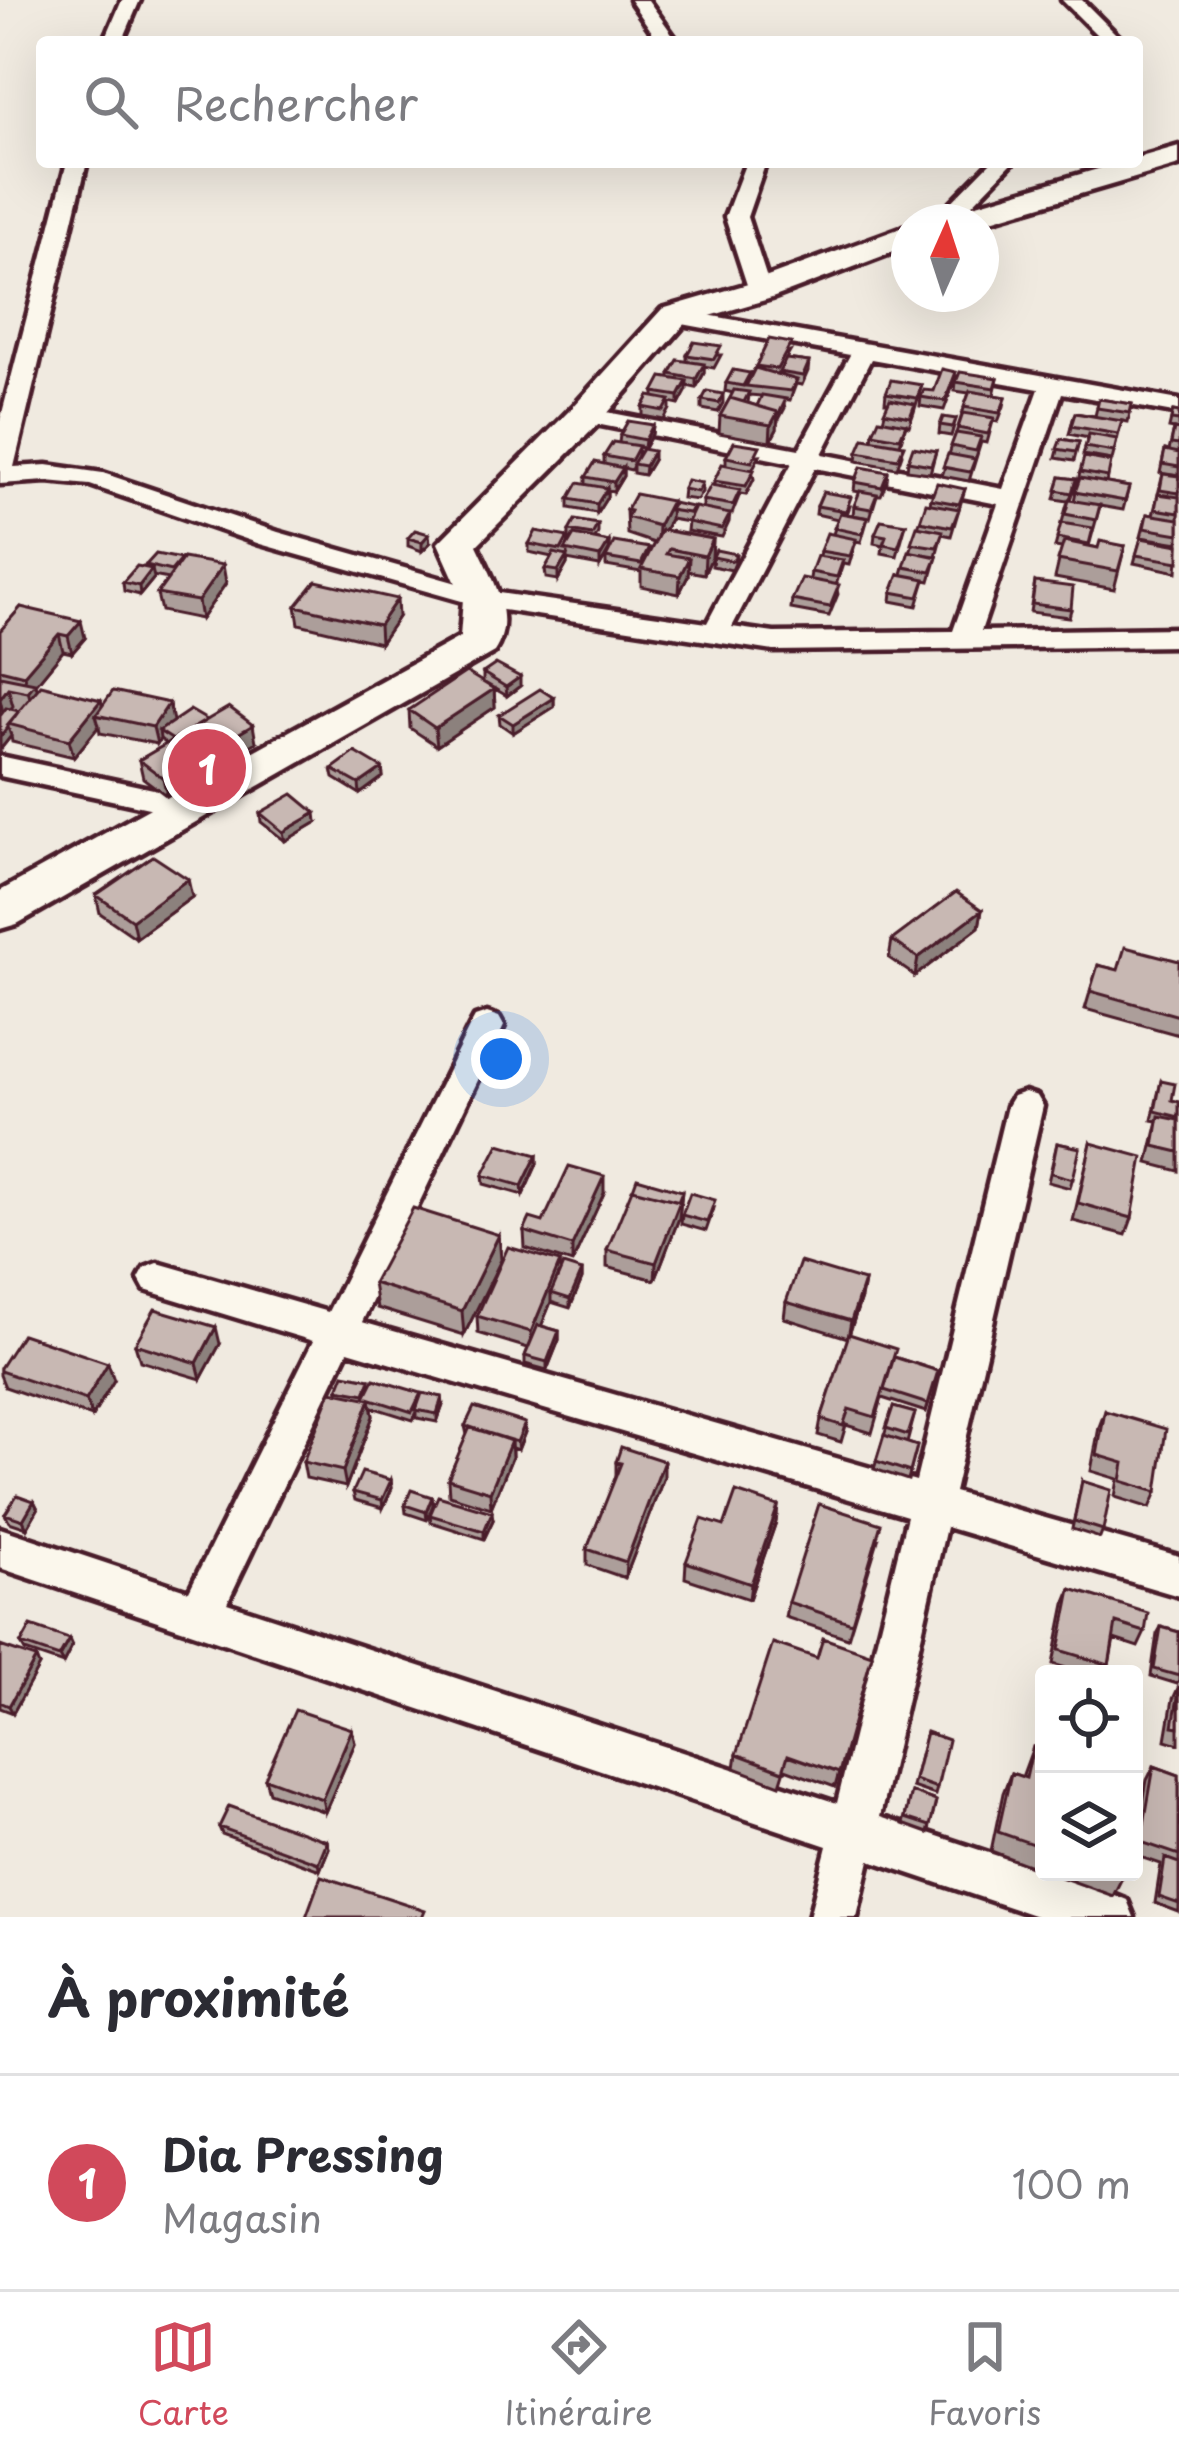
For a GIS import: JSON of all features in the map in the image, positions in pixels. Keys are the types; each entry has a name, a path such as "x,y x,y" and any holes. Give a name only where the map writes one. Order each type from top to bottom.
{"street":[{"path":"116,36 131,0"},
{"path":"639,0 665,36"},
{"path":"1071,0 1109,36"},
{"path":"1143,165 1179,154"},
{"path":"76,168 0,473 94,478 269,538 484,598 774,642 1179,637"},
{"path":"754,168 736,217 760,292"},
{"path":"963,204 998,168"},
{"path":"999,207 1131,168"},
{"path":"0,912 480,643 484,598 457,542 586,415 674,316 760,292 891,243"},
{"path":"674,316 1179,406"},
{"path":"716,631 864,350"},
{"path":"964,639 1053,384"},
{"path":"586,415 1013,500"},
{"path":"0,766 186,806"},
{"path":"199,1616 487,1026"},
{"path":"833,1917 1025,1106"},
{"path":"158,1279 1179,1576"},
{"path":"0,1548 1110,1917"}],"building":[{"path":"769,339 791,343 777,369 756,366"},
{"path":"694,342 721,346 714,359 687,355"},
{"path":"786,359 809,362 803,376 779,372"},
{"path":"678,360 704,364 696,379 670,374"},
{"path":"755,368 797,380 791,391 746,386"},
{"path":"942,369 956,372 945,401 921,397 924,390 934,391"},
{"path":"733,370 750,373 743,386 726,383"},
{"path":"960,372 998,378 995,388 956,382"},
{"path":"662,377 687,381 679,396 654,392"},
{"path":"891,380 922,385 917,398 886,393"},
{"path":"734,390 749,392 744,402 730,398"},
{"path":"707,391 723,394 719,403 702,400"},
{"path":"970,391 1006,397 1000,413 964,407"},
{"path":"762,395 786,399 779,414 757,406"},
{"path":"649,396 670,400 664,411 643,407"},
{"path":"730,398 778,412 771,425 720,416"},
{"path":"890,399 915,404 910,417 884,412"},
{"path":"1099,399 1132,404 1130,413 1097,408"},
{"path":"963,413 994,418 988,434 958,428"},
{"path":"1075,413 1122,421 1118,434 1071,426"},
{"path":"943,417 956,419 953,427 940,425"},
{"path":"879,419 906,424 900,438 873,433"},
{"path":"628,421 653,425 645,440 620,435"},
{"path":"1174,429 1179,430 1179,445 1171,444"},
{"path":"956,433 981,437 976,451 951,446"},
{"path":"1089,434 1117,439 1114,452 1085,447"},
{"path":"864,438 904,445 898,459 858,452"},
{"path":"1061,439 1079,442 1076,452 1057,449"},
{"path":"613,442 639,446 631,461 604,456"},
{"path":"734,442 760,446 752,462 726,457"},
{"path":"913,447 936,451 931,465 908,461"},
{"path":"642,449 653,451 645,466 633,464"},
{"path":"1165,450 1179,453 1179,467 1162,464"},
{"path":"948,454 975,459 970,472 943,467"},
{"path":"1084,457 1111,462 1108,477 1080,472"},
{"path":"595,462 623,468 614,482 586,477"},
{"path":"722,464 754,470 746,486 714,481"},
{"path":"861,467 888,472 882,487 855,482"},
{"path":"1163,474 1179,476 1179,493 1160,490"},
{"path":"1060,477 1076,479 1072,493 1056,490"},
{"path":"1080,478 1129,487 1125,501 1075,492"},
{"path":"687,480 702,483 698,492 683,489"},
{"path":"578,483 607,488 597,504 569,499"},
{"path":"937,483 965,489 959,504 931,499"},
{"path":"711,485 740,490 733,505 703,500"},
{"path":"860,491 877,494 871,509 854,506"},
{"path":"823,492 851,497 846,511 817,506"},
{"path":"635,494 671,501 658,526 627,517"},
{"path":"1158,494 1179,497 1179,513 1155,509"},
{"path":"1069,500 1100,505 1096,520 1065,514"},
{"path":"673,503 692,507 689,513 669,510"},
{"path":"926,503 959,509 952,527 920,521"},
{"path":"695,507 730,514 722,529 688,522"},
{"path":"840,513 868,518 862,534 834,528"},
{"path":"1147,514 1179,519 1179,534 1144,528"},
{"path":"575,520 598,524 592,535 569,531"},
{"path":"881,520 906,524 898,547 883,544 886,536 875,534"},
{"path":"1061,523 1093,528 1089,544 1057,538"},
{"path":"917,526 943,531 937,547 911,543"},
{"path":"415,530 429,534 422,542 408,538"},
{"path":"661,530 713,539 705,556 669,549 666,554 689,558 680,576 641,569"},
{"path":"536,531 568,537 561,550 529,544"},
{"path":"827,533 856,539 850,556 820,551"},
{"path":"574,535 609,542 600,557 565,550"},
{"path":"1141,538 1179,545 1179,562 1136,555"},
{"path":"1064,541 1098,548 1100,541 1125,546 1118,571 1058,560"},
{"path":"614,542 649,548 641,564 606,558"},
{"path":"716,550 736,554 733,561 713,557"},
{"path":"909,551 937,557 931,572 904,567"},
{"path":"554,553 567,556 558,571 545,569"},
{"path":"156,554 181,559 171,571 146,565"},
{"path":"817,556 843,560 837,577 811,572"},
{"path":"183,558 223,565 198,601 157,594"},
{"path":"137,566 152,569 139,586 123,582"},
{"path":"899,574 925,579 919,597 892,592"},
{"path":"802,578 839,585 830,607 792,600"},
{"path":"316,581 397,599 379,625 296,606"},
{"path":"1035,582 1073,587 1071,609 1032,604"},
{"path":"21,607 81,621 68,636 59,634 24,675 0,669 0,631"},
{"path":"496,664 520,677 506,687 483,673"},
{"path":"466,672 494,689 435,728 409,710"},
{"path":"0,676 35,683 28,692 8,688 0,699"},
{"path":"41,685 101,700 69,740 8,724"},
{"path":"540,689 554,698 513,724 499,715"},
{"path":"113,691 169,703 153,727 96,715"},
{"path":"229,707 253,725 163,778 139,760"},
{"path":"6,708 19,711 0,737 0,716"},
{"path":"190,710 207,720 173,740 159,731"},
{"path":"355,752 382,768 359,784 332,769"},
{"path":"293,794 316,813 283,832 260,813"},
{"path":"153,856 188,879 132,920 96,895"},
{"path":"956,892 982,910 918,958 892,940"},
{"path":"1125,947 1179,961 1179,1016 1090,991 1098,965 1118,970"},
{"path":"1161,1081 1175,1084 1172,1100 1179,1102 1179,1117 1155,1111"},
{"path":"1159,1116 1179,1120 1179,1152 1154,1146"},
{"path":"1057,1143 1080,1148 1073,1179 1051,1173"},
{"path":"1091,1143 1143,1157 1132,1218 1078,1203"},
{"path":"499,1144 537,1155 522,1186 483,1175"},
{"path":"569,1166 604,1176 572,1246 524,1231 530,1218 543,1222"},
{"path":"637,1178 682,1191 678,1201 633,1189"},
{"path":"632,1189 680,1201 656,1263 607,1250"},
{"path":"690,1193 715,1200 707,1222 682,1215"},
{"path":"413,1208 499,1235 462,1311 373,1283"},
{"path":"508,1247 560,1262 531,1332 477,1316"},
{"path":"800,1262 864,1281 851,1321 786,1302"},
{"path":"563,1265 582,1271 570,1299 551,1293"},
{"path":"155,1309 216,1327 197,1363 135,1344"},
{"path":"538,1325 559,1331 547,1362 525,1356"},
{"path":"22,1334 108,1363 86,1400 0,1371"},
{"path":"849,1334 896,1349 875,1417 849,1409 843,1426 821,1419"},
{"path":"894,1357 938,1371 928,1404 884,1390"},
{"path":"344,1374 370,1379 365,1394 338,1389"},
{"path":"374,1379 421,1393 412,1412 365,1397"},
{"path":"331,1391 370,1399 343,1471 303,1462"},
{"path":"422,1393 442,1397 437,1414 416,1410"},
{"path":"474,1407 525,1423 517,1442 465,1426"},
{"path":"893,1407 915,1413 908,1435 886,1428"},
{"path":"1105,1411 1166,1429 1157,1492 1121,1481 1124,1463 1097,1455"},
{"path":"470,1427 511,1441 490,1492 448,1479"},
{"path":"884,1435 917,1446 910,1472 876,1461"},
{"path":"621,1447 664,1461 626,1562 587,1549 621,1463 616,1462"},
{"path":"362,1472 391,1480 382,1500 353,1492"},
{"path":"1082,1481 1111,1490 1103,1530 1074,1521"},
{"path":"411,1490 432,1497 426,1512 405,1505"},
{"path":"736,1492 778,1506 751,1584 686,1562 702,1519 724,1526"},
{"path":"17,1495 34,1501 23,1520 5,1514"},
{"path":"438,1496 492,1512 484,1531 430,1515"},
{"path":"819,1504 881,1524 852,1623 788,1602"},
{"path":"1071,1589 1148,1613 1145,1632 1116,1623 1109,1665 1059,1650"},
{"path":"31,1626 69,1639 59,1657 21,1644"},
{"path":"1161,1627 1179,1632 1179,1676 1154,1669"},
{"path":"823,1638 872,1655 839,1773 788,1755 783,1771 737,1754 773,1643 817,1658"},
{"path":"0,1646 36,1658 9,1706 0,1702"},
{"path":"1179,1691 1179,1727 1173,1726"},
{"path":"295,1710 352,1729 322,1799 265,1778"},
{"path":"926,1732 948,1740 937,1788 914,1780"},
{"path":"1033,1747 1035,1845 998,1832 1011,1773 1026,1778"},
{"path":"1154,1766 1179,1775 1179,1855 1143,1843"},
{"path":"911,1792 936,1801 930,1826 905,1818"},
{"path":"229,1806 327,1841 318,1863 219,1827"},
{"path":"1165,1858 1179,1863 1179,1904 1159,1897"},
{"path":"321,1876 425,1910 422,1917 306,1917"}],"place":[{"name":"Dia Pressing","path":"207,768"}]}
